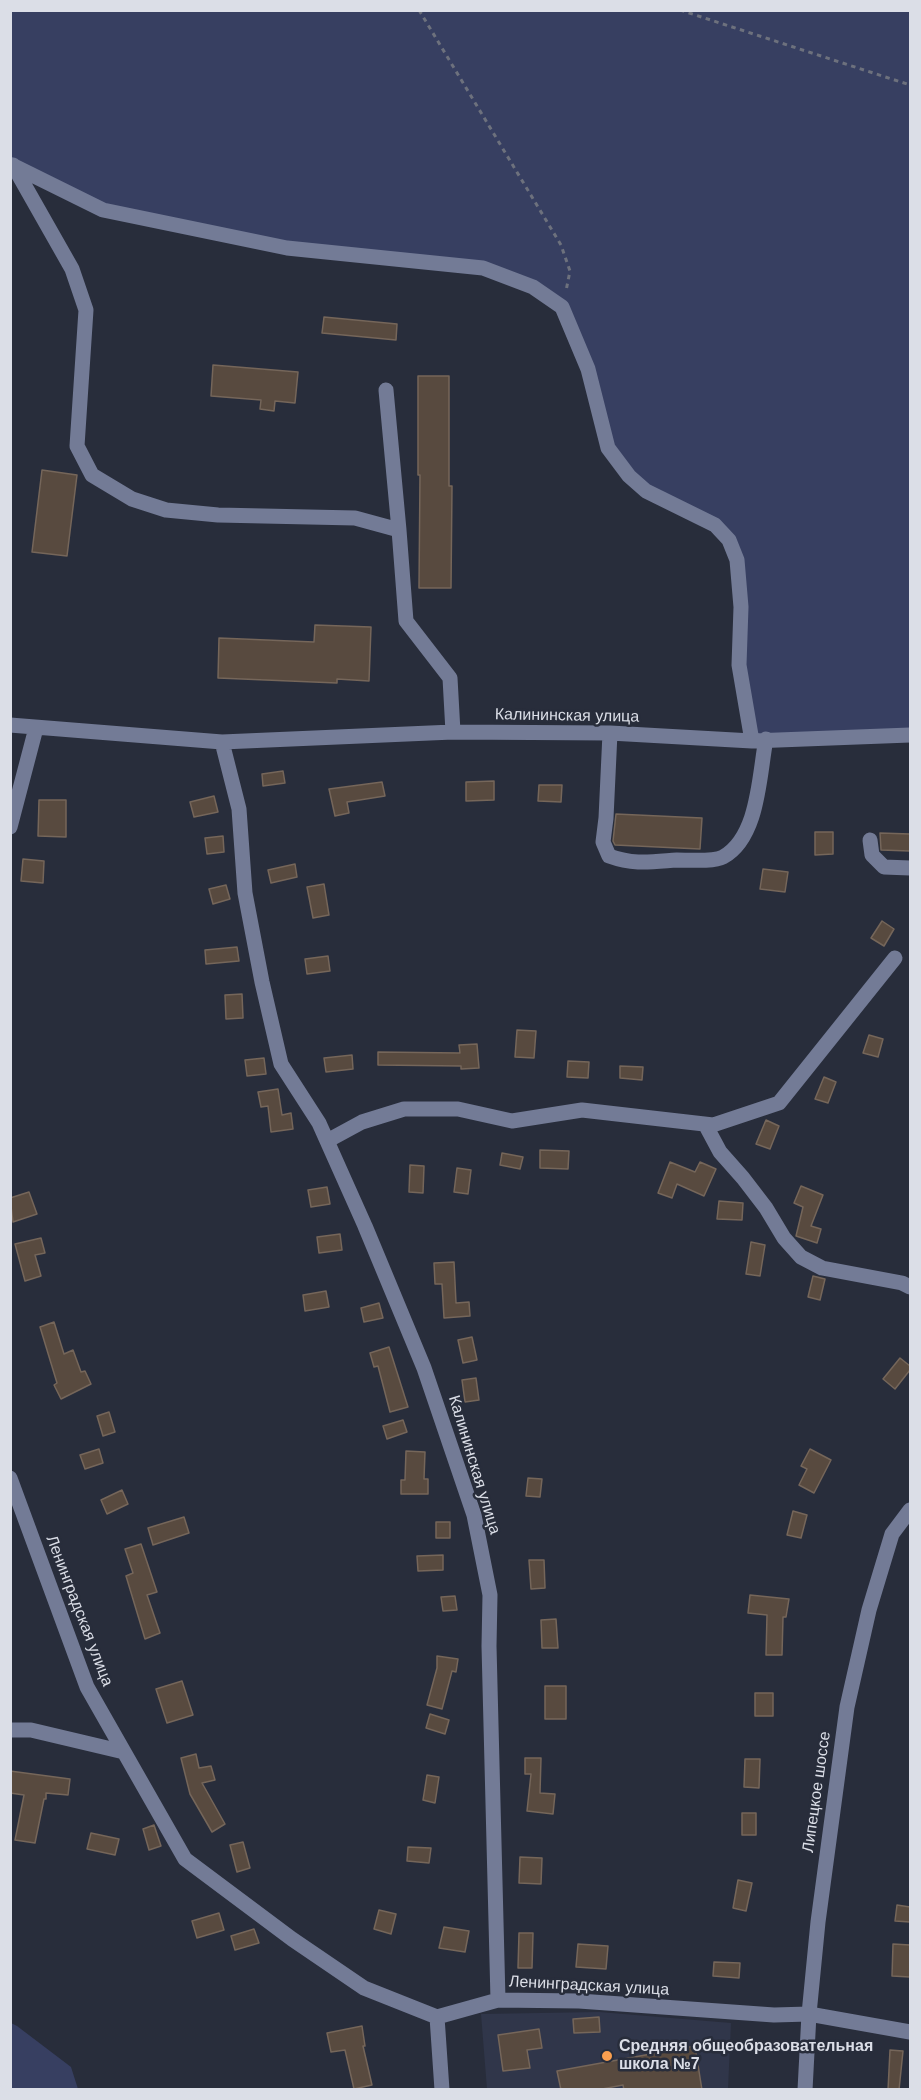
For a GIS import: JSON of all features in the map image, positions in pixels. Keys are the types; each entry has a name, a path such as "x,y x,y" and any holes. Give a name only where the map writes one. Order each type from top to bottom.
{"street":[{"path":"11,163 103,210 287,248 483,268 533,286 562,307 588,369 608,448 629,476 646,491 715,525 729,540 737,560 741,607 739,664 759,740 759,790 750,820 739,844 721,858 628,863 609,856 603,842 610,733"},
{"path":"11,163 72,269 86,310 77,446 92,475 132,499 166,510 355,518 399,530"},
{"path":"386,390 406,621 450,678 453,732"},
{"name":"Калининская улица","path":"10,726 222,742 453,732 610,733 759,740 910,735"},
{"path":"10,827 36,728"},
{"name":"Калининская улица","path":"222,742 239,808 245,893 281,1064 319,1124 424,1368 474,1515 490,1595 489,1647 498,2000"},
{"path":"870,840 872,855 884,867 910,868"},
{"path":"327,1142 362,1122 404,1109 458,1109 512,1121 582,1110 713,1125 779,1103 895,958"},
{"path":"705,1124 720,1152 766,1208 784,1238 801,1257 822,1268 902,1283 910,1287"},
{"name":"Ленинградская улица","path":"10,1479 87,1688 185,1859 292,1939 364,1988 437,2017 498,2000 579,2001 774,2015 809,2014 910,2032"},
{"name":"Липецкое шоссе","path":"805,2090 809,2014 818,1922 847,1707 869,1610 892,1534 910,1510"},
{"path":"10,1730 31,1730 124,1752"},
{"path":"437,2017 442,2090"}],"path":[{"path":"418,10 561,245 570,271 562,307"},
{"path":"680,10 910,85"}],"shaded area":[{"path":"10,11 910,11 910,735 752,741 729,540 646,491 608,448 562,307 483,268 287,248 103,210 10,161"},
{"name":"Средняя общеобразовательная школа №7","path":"599,2012 731,2023 728,2089 487,2089 481,2014"},
{"path":"11,2023 71,2067 78,2089 11,2089"}],"building":[{"path":"324,317 397,324 396,340 322,333"},
{"path":"213,365 298,372 295,403 275,401 274,411 260,409 261,400 211,396"},
{"path":"418,376 449,376 449,486 452,486 451,588 419,588"},
{"path":"42,470 77,475 67,556 32,552"},
{"path":"315,625 371,627 369,681 337,679 337,683 218,678 219,638 314,642"},
{"path":"283,771 285,783 263,786 262,774"},
{"path":"494,781 494,800 466,801 466,782"},
{"path":"382,782 385,796 347,802 349,813 335,816 329,789"},
{"path":"539,785 562,785 561,802 538,801"},
{"path":"214,796 218,812 194,817 190,802"},
{"path":"39,800 66,800 66,837 38,836"},
{"path":"616,814 702,818 700,849 615,845 613,841"},
{"path":"815,832 833,832 833,854 815,855"},
{"path":"880,833 910,834 910,851 881,850"},
{"path":"223,836 224,852 207,854 205,838"},
{"path":"23,859 44,861 43,883 21,881"},
{"path":"295,864 297,877 271,883 268,870"},
{"path":"763,869 788,872 785,892 760,889"},
{"path":"324,884 329,915 313,918 307,887"},
{"path":"226,885 230,899 213,904 209,889"},
{"path":"882,921 894,929 884,946 871,938"},
{"path":"237,947 239,961 206,964 205,950"},
{"path":"328,956 330,971 307,974 305,959"},
{"path":"242,994 243,1018 226,1019 225,995"},
{"path":"517,1030 536,1031 534,1058 515,1057"},
{"path":"869,1035 883,1039 878,1057 863,1053"},
{"path":"477,1044 479,1068 378,1065 378,1052 460,1053 459,1045"},
{"path":"352,1055 353,1069 326,1072 324,1058"},
{"path":"264,1058 266,1074 247,1076 245,1060"},
{"path":"568,1061 589,1062 588,1078 567,1077"},
{"path":"620,1066 643,1067 642,1080 620,1078"},
{"path":"824,1077 836,1082 828,1103 815,1099"},
{"path":"278,1089 282,1115 291,1113 293,1129 271,1132 268,1106 261,1107 258,1092"},
{"path":"766,1120 779,1126 770,1149 756,1144"},
{"path":"540,1150 569,1151 568,1169 540,1168"},
{"path":"502,1153 523,1157 520,1169 500,1165"},
{"path":"670,1162 695,1172 700,1162 716,1169 704,1196 677,1184 672,1198 658,1193"},
{"path":"410,1165 424,1166 423,1193 409,1192"},
{"path":"457,1168 471,1170 468,1194 454,1192"},
{"path":"801,1186 823,1195 811,1226 821,1229 817,1243 796,1236 803,1207 794,1203"},
{"path":"327,1187 330,1204 311,1207 308,1190"},
{"path":"29,1192 37,1214 13,1222 10,1198"},
{"path":"719,1201 743,1203 742,1220 717,1219"},
{"path":"340,1234 342,1250 319,1253 317,1237"},
{"path":"41,1238 45,1253 35,1255 41,1276 25,1281 15,1244"},
{"path":"751,1242 765,1245 760,1276 746,1274"},
{"path":"454,1262 456,1303 469,1302 470,1316 444,1318 442,1284 435,1284 434,1263"},
{"path":"813,1276 825,1279 820,1300 808,1297"},
{"path":"326,1291 329,1307 305,1311 303,1295"},
{"path":"379,1303 383,1318 364,1322 361,1308"},
{"path":"54,1322 64,1354 73,1350 81,1372 85,1371 91,1384 61,1399 54,1385 57,1383 40,1327"},
{"path":"472,1337 477,1360 463,1363 458,1340"},
{"path":"389,1347 408,1407 390,1412 378,1366 374,1367 370,1353"},
{"path":"900,1358 910,1366 910,1370 895,1389 883,1379"},
{"path":"476,1378 479,1400 465,1402 462,1380"},
{"path":"109,1412 115,1432 103,1436 97,1416"},
{"path":"403,1420 407,1432 387,1439 383,1426"},
{"path":"99,1449 103,1463 85,1469 80,1455"},
{"path":"810,1449 831,1460 814,1493 799,1485 807,1469 801,1466"},
{"path":"406,1451 425,1452 424,1479 428,1479 428,1494 401,1494 401,1480 405,1480"},
{"path":"528,1478 542,1479 540,1497 526,1496"},
{"path":"122,1490 128,1504 107,1514 101,1500"},
{"path":"793,1511 807,1515 801,1538 787,1535"},
{"path":"184,1517 189,1533 153,1545 148,1528"},
{"path":"436,1522 450,1522 450,1538 436,1538"},
{"path":"141,1544 157,1592 147,1595 160,1633 145,1639 126,1576 133,1573 125,1549"},
{"path":"443,1555 443,1570 418,1571 417,1556"},
{"path":"529,1560 544,1560 545,1588 531,1589"},
{"path":"750,1595 789,1599 786,1617 783,1617 782,1655 766,1655 767,1615 748,1613"},
{"path":"455,1596 457,1610 443,1611 441,1597"},
{"path":"556,1619 558,1648 542,1648 541,1620"},
{"path":"437,1656 458,1659 456,1672 452,1671 442,1709 427,1705 437,1668"},
{"path":"182,1681 193,1715 167,1723 156,1689"},
{"path":"545,1686 566,1686 566,1719 545,1719"},
{"path":"755,1693 773,1693 773,1716 755,1716"},
{"path":"430,1714 449,1720 445,1734 426,1728"},
{"path":"196,1754 199,1768 211,1766 215,1780 202,1783 225,1824 212,1832 190,1794 181,1758"},
{"path":"525,1758 541,1758 540,1793 555,1794 553,1814 527,1811 531,1774 525,1774"},
{"path":"745,1759 760,1759 759,1788 744,1787"},
{"path":"10,1771 70,1779 68,1795 46,1793 35,1843 15,1840 24,1795 10,1793"},
{"path":"427,1775 439,1777 435,1803 423,1800"},
{"path":"742,1813 756,1813 756,1835 742,1835"},
{"path":"154,1825 161,1846 149,1850 143,1829"},
{"path":"91,1833 119,1839 115,1855 87,1849"},
{"path":"243,1842 250,1868 237,1872 230,1845"},
{"path":"408,1847 431,1848 429,1863 407,1861"},
{"path":"520,1857 542,1858 541,1884 519,1883"},
{"path":"738,1880 752,1883 746,1911 733,1908"},
{"path":"897,1905 910,1907 910,1922 895,1921"},
{"path":"379,1910 396,1914 391,1934 374,1929"},
{"path":"219,1913 224,1930 197,1938 192,1921"},
{"path":"444,1927 469,1931 465,1952 439,1948"},
{"path":"254,1929 259,1943 235,1950 231,1936"},
{"path":"519,1933 533,1933 532,1968 518,1968"},
{"path":"578,1944 608,1946 606,1969 576,1967"},
{"path":"893,1944 910,1945 910,1977 892,1976"},
{"path":"714,1962 740,1963 739,1978 713,1976"},
{"path":"599,2017 600,2032 574,2033 573,2019"},
{"path":"362,2026 365,2046 363,2046 372,2085 354,2089 345,2050 331,2052 327,2033"},
{"path":"539,2029 542,2048 527,2050 530,2068 503,2071 498,2035"},
{"path":"695,2046 702,2090 624,2090 623,2085 597,2090 561,2090 557,2071"},
{"path":"890,2050 903,2051 899,2090 888,2090"}],"place":[{"name":"Средняя общеобразовательная школа №7","path":"607,2056"}]}
